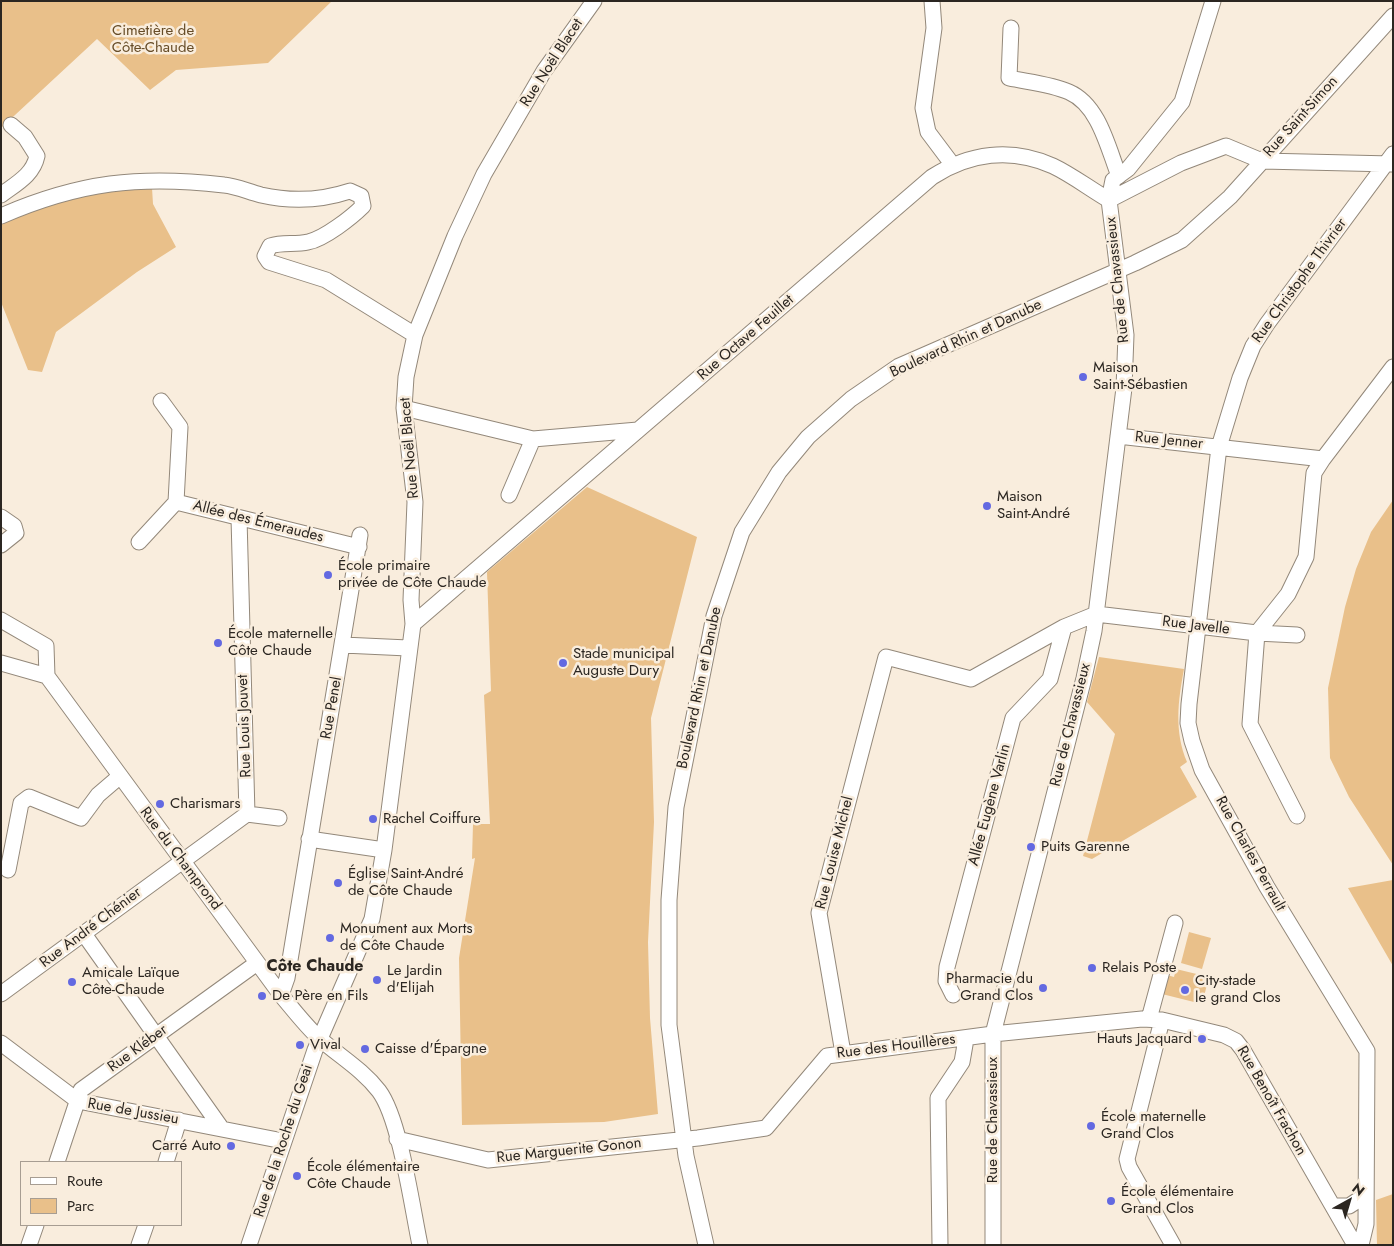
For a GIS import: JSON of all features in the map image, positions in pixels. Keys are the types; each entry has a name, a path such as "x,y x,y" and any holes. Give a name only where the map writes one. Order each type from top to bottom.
{"street":[{"name":"Rue Noël Blacet","path":"384,850 412,624 411,600 415,502 404,408 406,377 416,336 455,236 484,174 544,71 594,1"},
{"path":"932,1 934,28 923,108 928,132 952,164"},
{"path":"1109,200 1113,180 1128,169 1182,102 1213,1"},
{"name":"Rue Saint-Simon","path":"1109,200 1181,163 1226,146 1262,162 1393,16"},
{"path":"1011,28 1009,78 1069,92 1082,101 1095,116 1119,176"},
{"path":"1,195 27,176 34,167 37,156 25,137 11,125"},
{"name":"Rue Octave Feuillet","path":"412,624 932,177 952,164 978,157 1003,154 1030,159 1053,166 1109,200"},
{"path":"1262,162 1390,161"},
{"name":"Rue Christophe Thivrier","path":"1219,447 1240,378 1253,346 1267,324 1390,161"},
{"name":"Boulevard Rhin et Danube","path":"706,1245 684,1140 669,1025 669,900 676,807 714,616 742,532 779,472 808,437 851,399 899,366 1118,271 1182,240 1230,197 1262,162"},
{"path":"1,216 49,197 115,181 191,182 226,185 262,195 298,201 332,198 350,191 361,196 362,206 350,219 309,242 282,242 270,246 265,256 269,262 326,280 416,336"},
{"name":"Rue de Chavassieux","path":"993,1245 993,1034 1084,678 1096,614 1124,388 1126,335 1109,200"},
{"path":"1297,816 1250,724 1257,633 1288,594 1306,557 1314,473 1393,367"},
{"name":"Allée des Émeraudes","path":"161,400 180,427 176,502 239,518 360,541"},
{"path":"404,408 533,439 638,430"},
{"name":"Rue Jenner","path":"1118,436 1323,459"},
{"path":"509,495 533,439"},
{"name":"Rue Charles Perrault","path":"1219,447 1188,723 1202,770 1267,887 1367,1051 1366,1224 1361,1245"},
{"path":"138,542 176,502"},
{"path":"1,518 14,526 16,533 1,545"},
{"name":"Rue Louis Jouvet","path":"239,518 247,814"},
{"name":"Rue Penel","path":"281,995 287,978 360,541"},
{"path":"1064,627 1096,614"},
{"name":"Rue Javelle","path":"1096,614 1257,633 1296,635"},
{"path":"1,620 46,646 47,676 1,663"},
{"name":"Rue Louise Michel","path":"843,1053 818,913 886,657 971,679 1064,627"},
{"name":"Allée Eugène Varlin","path":"953,995 946,981 947,967 1013,718 1050,679 1064,627"},
{"path":"343,645 408,648"},
{"name":"Rue du Champrond","path":"47,676 281,995 319,1038 366,1076 380,1092 391,1116 420,1245"},
{"path":"8,870 21,803 29,798 81,818 98,795 120,777"},
{"path":"247,814 279,818"},
{"name":"Rue André Chénier","path":"1,994 247,814"},
{"path":"309,839 384,850"},
{"name":"Rue de la Roche du Geai","path":"249,1245 319,1038 372,919 384,850"},
{"path":"1173,1245 1129,1167 1127,1159 1175,923"},
{"path":"84,934 222,1129"},
{"name":"Rue Kléber","path":"57,1161 78,1102 80,1090 257,963"},
{"name":"Rue Benoît Frachon","path":"993,1034 1155,1020 1224,1035 1236,1041 1243,1050 1355,1245"},
{"name":"Rue des Houillères","path":"684,1140 766,1128 827,1056 993,1034"},
{"path":"940,1245 938,1098 962,1062 966,1039"},
{"name":"Rue de Jussieu","path":"1,1043 78,1102 179,1120 284,1142"},
{"path":"166,1161 179,1120"},
{"name":"Rue Marguerite Gonon","path":"397,1139 488,1160 684,1140"},
{"path":"1333,1206 1349,1206 1366,1195"},
{"path":"29,1245 36,1226"},
{"path":"139,1245 146,1226"}],"green space":[{"name":"Cimetière de Côte-Chaude","path":"1,1 332,1 268,63 176,70 150,90 97,39 1,128"},
{"path":"116,187 152,188 153,204 176,247 137,272 56,332 42,372 28,370 1,302 1,221 34,206"},
{"path":"587,487 697,537 651,718 654,822 648,942 650,1018 658,1114 604,1122 462,1125 459,958 475,858 472,859 473,824 490,824 484,695 491,691 487,572"},
{"path":"1393,500 1393,865 1349,797 1330,758 1328,688 1345,607 1356,569 1371,532"},
{"path":"1099,657 1184,669 1178,716 1180,739 1187,762 1180,767 1197,797 1092,859 1083,856 1115,734 1087,702"},
{"path":"1393,880 1393,966 1348,888"},
{"path":"1189,932 1211,938 1202,969 1181,963"},
{"name":"City-stade le grand Clos","path":"1176,969 1209,977 1202,1004 1162,994 1167,975 1174,977"},
{"path":"1393,1194 1393,1245 1377,1245 1376,1200"}],"place":[{"name":"Maison Saint-Sébastien","path":"1083,377"},
{"name":"Maison Saint-André","path":"987,506"},
{"name":"École primaire privée de Côte Chaude","path":"328,575"},
{"name":"École maternelle Côte Chaude","path":"218,643"},
{"name":"Stade municipal Auguste Dury","path":"563,663"},
{"name":"Charismars","path":"160,804"},
{"name":"Rachel Coiffure","path":"373,819"},
{"name":"Puits Garenne","path":"1031,847"},
{"name":"Église Saint-André de Côte Chaude","path":"338,883"},
{"name":"Monument aux Morts de Côte Chaude","path":"330,938"},
{"name":"Relais Poste","path":"1092,968"},
{"name":"Le Jardin d'Elijah","path":"377,980"},
{"name":"Amicale Laïque Côte-Chaude","path":"72,982"},
{"name":"Pharmacie du Grand Clos","path":"1043,988"},
{"name":"City-stade le grand Clos","path":"1185,990"},
{"name":"De Père en Fils","path":"262,996"},
{"name":"Hauts Jacquard","path":"1202,1039"},
{"name":"Vival","path":"300,1045"},
{"name":"Caisse d'Épargne","path":"365,1049"},
{"name":"École maternelle Grand Clos","path":"1091,1126"},
{"name":"Carré Auto","path":"231,1146"},
{"name":"École élémentaire Côte Chaude","path":"297,1176"},
{"name":"École élémentaire Grand Clos","path":"1111,1201"}],"district":[{"name":"Côte Chaude","path":"315,967"}]}
